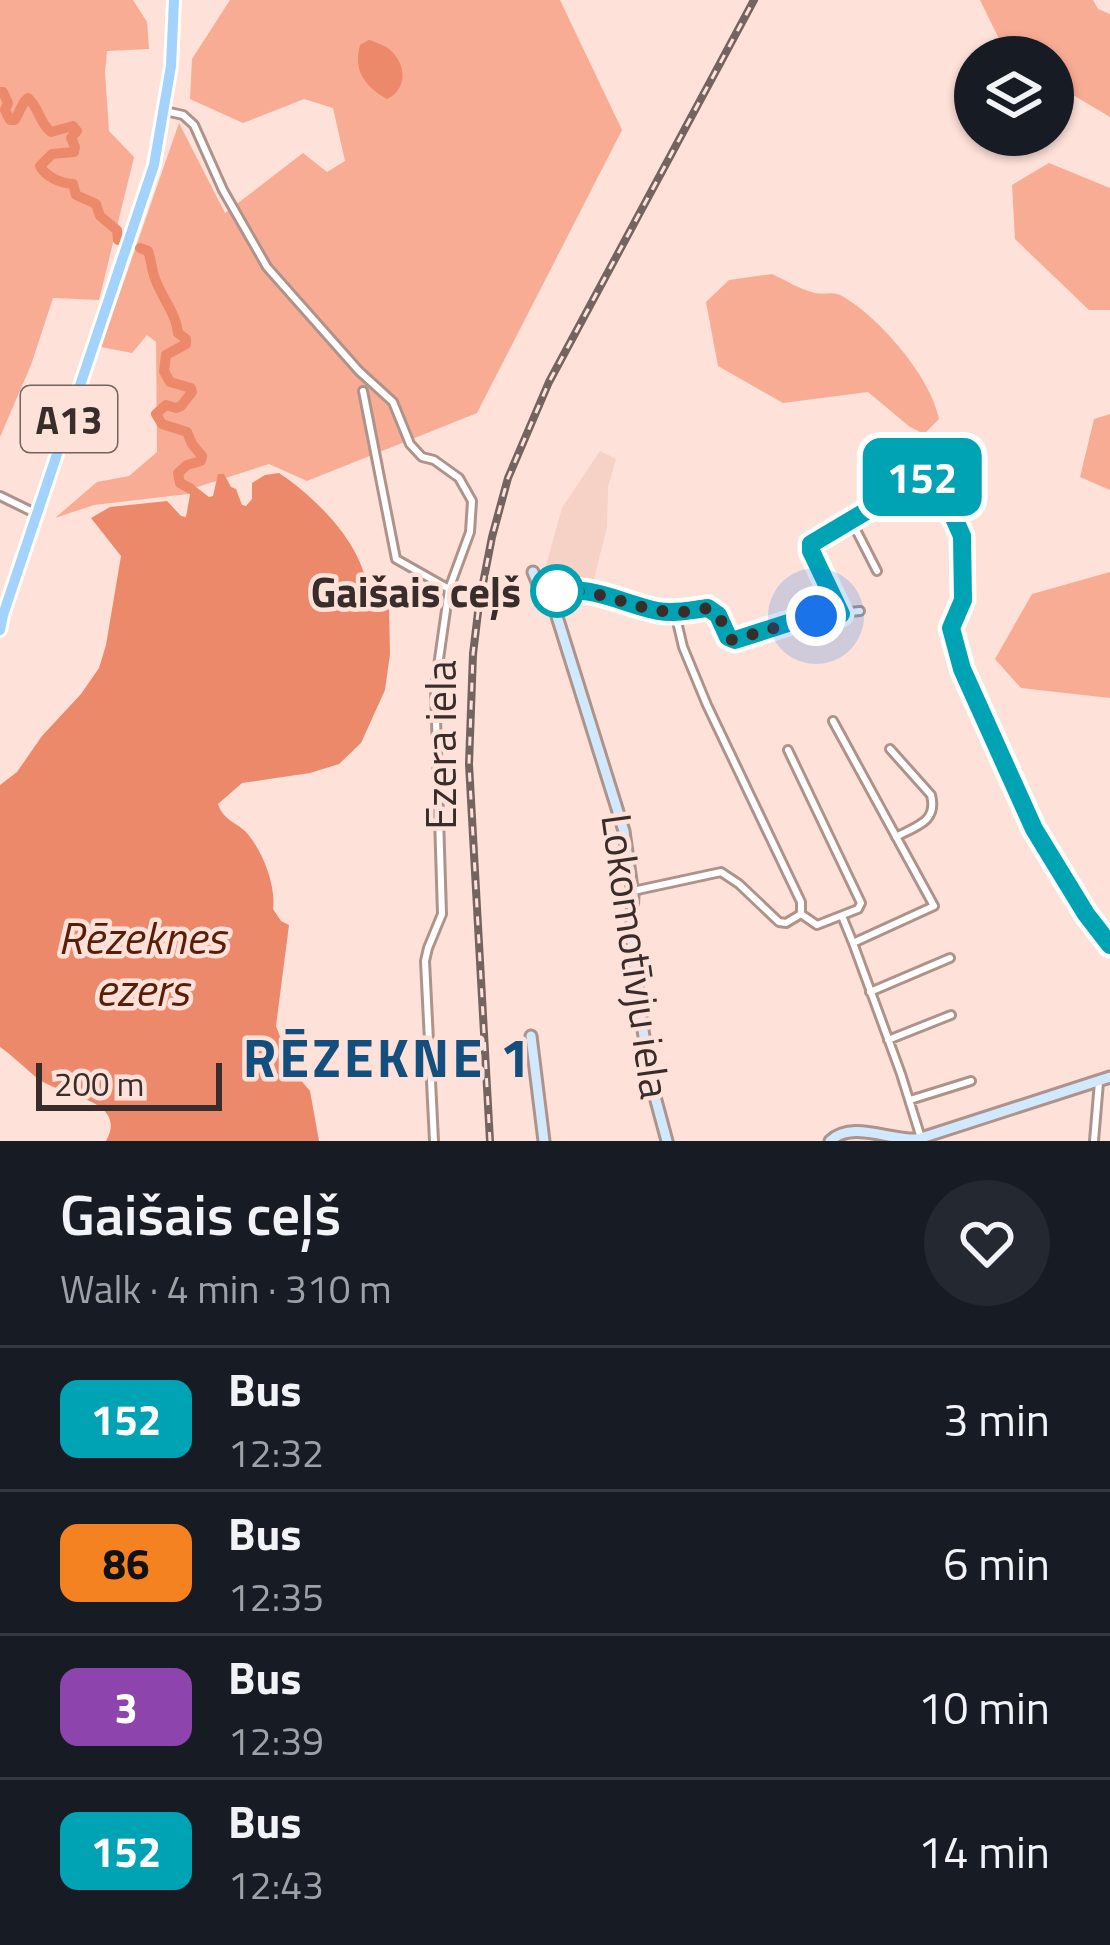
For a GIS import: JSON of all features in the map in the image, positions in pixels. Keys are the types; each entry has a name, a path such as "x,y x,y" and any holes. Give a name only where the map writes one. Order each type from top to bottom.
{"main road":[{"name":"A13","path":"0,625 5,593 37,514 154,165 171,66 174,0"}],"street":[{"name":"Ezera iela","path":"165,111 183,115 194,125 267,267 358,371 393,402 410,444 422,457 446,467 472,501 473,520 449,589 435,687 442,914 425,961 434,1141"},
{"path":"363,391 396,559 449,589"},
{"path":"903,457 954,518 962,536 963,600 951,628 962,669 1034,829 1110,945"},
{"path":"841,614 810,545 921,476"},
{"path":"0,496 37,514"},
{"path":"851,520 878,571"},
{"name":"Lokomotīvju iela","path":"533,572 550,594 619,810 633,891 631,934 639,1004 651,1082 667,1141"},
{"path":"550,594 586,590 655,610 713,610 728,637 735,640 810,616 860,611"},
{"path":"675,613 685,652 802,902 801,914"},
{"path":"833,721 934,906 853,943"},
{"path":"890,749 933,803 928,819 896,837"},
{"path":"788,750 861,904 858,910 817,925 801,914"},
{"path":"633,891 721,872 778,922 801,914"},
{"path":"842,916 921,1138"},
{"path":"870,992 950,958"},
{"path":"888,1040 951,1015"},
{"path":"531,1036 544,1141"},
{"path":"830,1141 849,1131 899,1140 921,1138 1104,1079 1094,1141"},
{"path":"910,1100 971,1081"}],"shaded area":[{"path":"0,0 133,0 147,22 149,49 107,51 109,131 134,157 99,300 53,298 0,437"},
{"path":"230,0 560,0 622,130 477,413 307,481 269,464 191,489 188,494 94,505 55,518 97,482 129,476 157,452 156,342 147,335 132,353 101,347 179,123 225,213 303,153 327,172 345,161 333,108 304,99 243,123 190,99 192,59"},
{"path":"980,0 1093,0 1098,9 1110,14 1110,117 1074,96 1074,36 998,36"},
{"path":"1049,163 1110,188 1110,310 1089,310 1015,239 1012,185"},
{"path":"772,274 810,292 842,296 872,318 915,367 939,419 924,434 868,392 783,403 718,366 706,302 729,280"},
{"path":"1110,414 1110,490 1080,477 1094,419"},
{"path":"600,451 616,459 594,579 539,591 562,508"},
{"path":"1110,572 1110,698 1021,688 995,659 1032,594"}],"water":[{"path":"369,40 388,48 402,68 399,89 387,99 372,89 359,70 360,45"},
{"name":"Rēzeknes ezers","path":"279,473 333,521 357,556 373,601 389,607 385,690 361,743 339,764 242,783 218,804 255,844 271,881 273,909 289,925 276,1026 293,1071 310,1091 319,1141 106,1141 111,1127 101,1107 47,1084 0,1047 0,785 17,772 99,668 121,556 91,518 110,507 167,501 186,517 191,489 213,496 218,474 224,474 246,506 252,499 252,483"}],"waterway":[{"path":"0,92 8,103 5,110 10,120 15,120 28,98 51,132 73,126 77,131 71,138 74,152 52,154 40,166 54,179 73,184 76,195 96,204 100,216 117,230 118,240"},
{"path":"140,248 148,251 155,280 178,333 186,339 186,344 166,355 164,371 170,382 192,392 181,406 166,405 156,414 162,424 187,432 202,456 178,473 180,483 191,489"}],"railway":[{"path":"490,1141 469,764 473,654 492,537 508,478 549,382 754,0"}],"bus line":[{"name":"152","path":"550,594 586,590 675,613 708,608 718,615 732,640 810,616 841,614 811,544 921,476 962,536 963,600 951,628 962,669 1034,829 1110,945"}],"place":[{"name":"Gaišais ceļš","path":"557,591"}],"district":[{"name":"RĒZEKNE 1","path":"388,1057"}],"route":[{"path":"557,591 598,592 675,613 708,608 718,615 732,640 816,616"}]}
